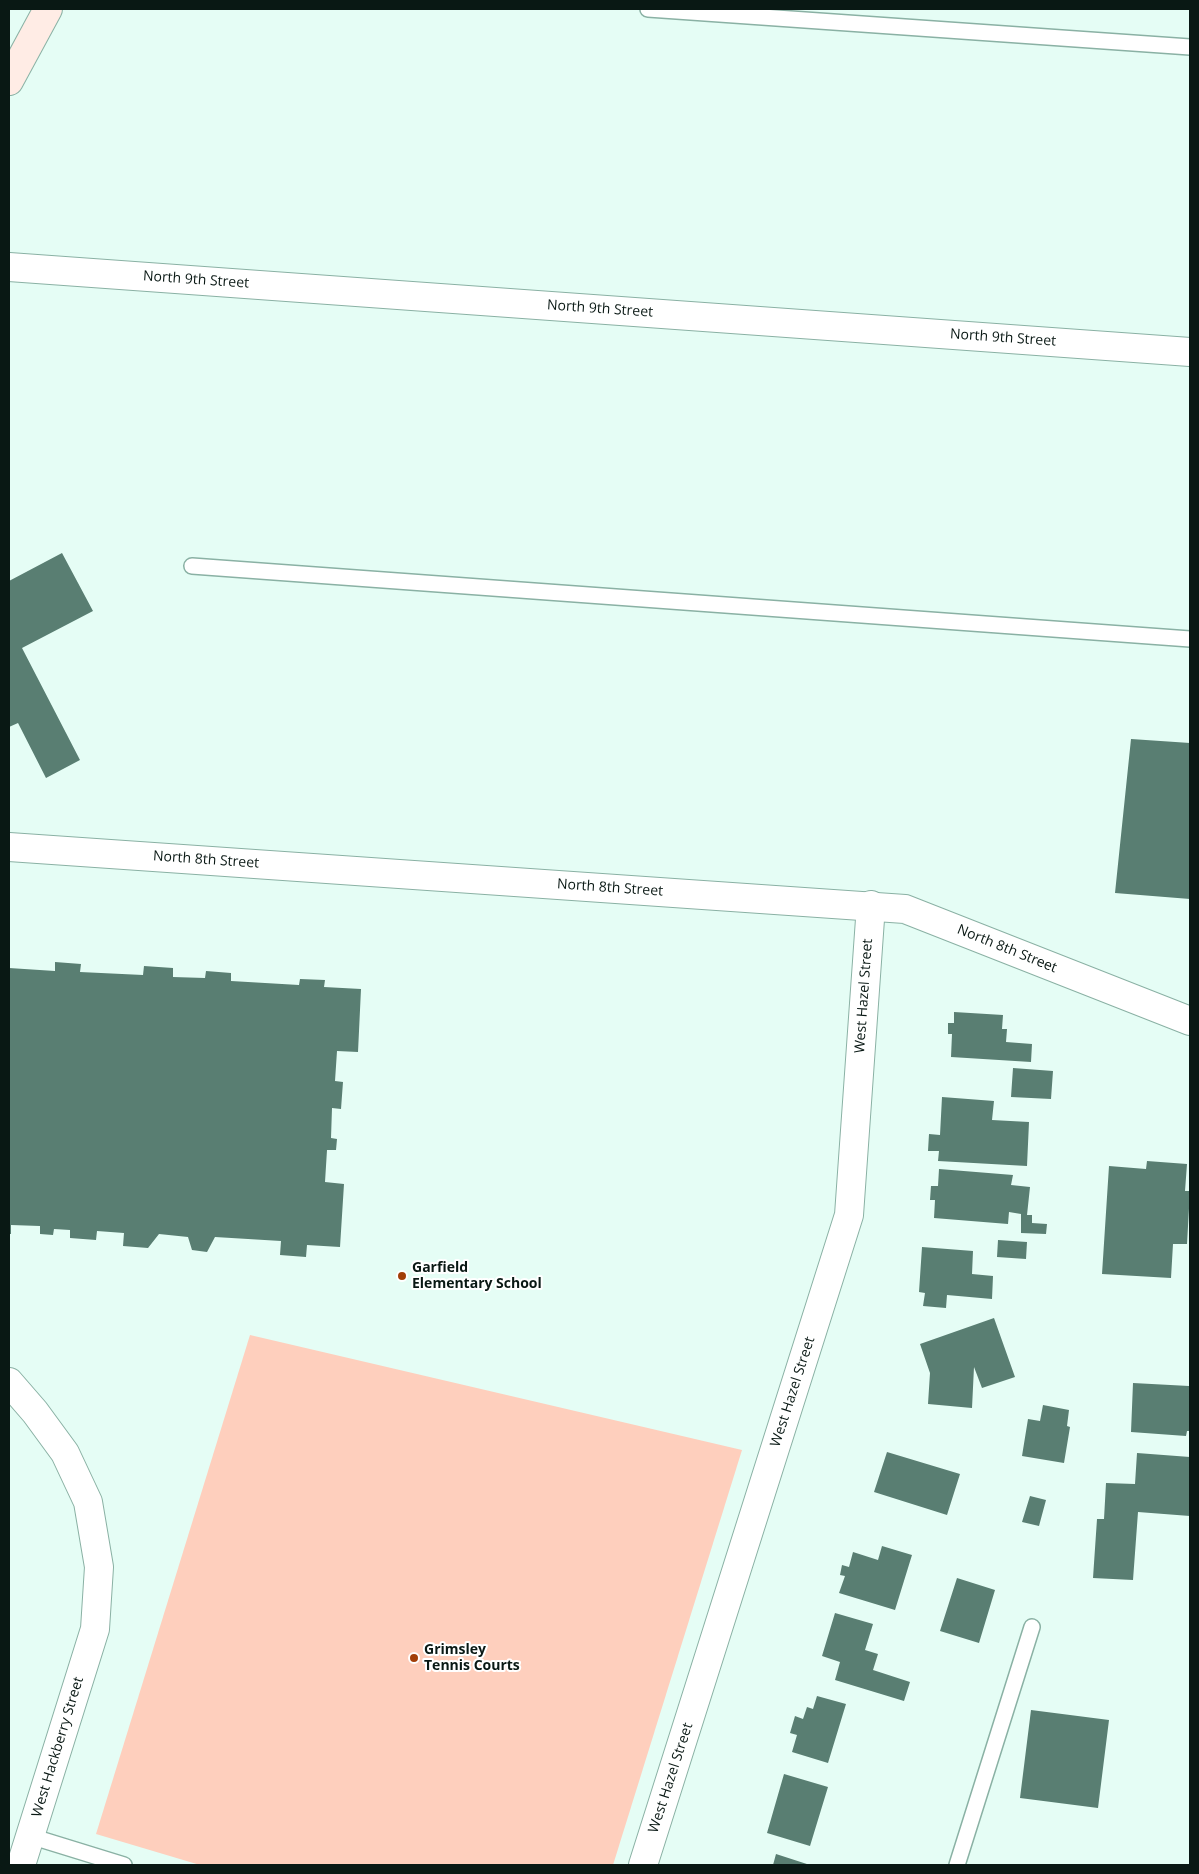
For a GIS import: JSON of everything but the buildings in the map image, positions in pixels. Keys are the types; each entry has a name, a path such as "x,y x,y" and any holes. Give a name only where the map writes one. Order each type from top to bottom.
{"main road":[{"path":"9,81 48,9"}],"street":[{"name":"North 9th Street","path":"9,266 1190,352"},
{"name":"North 8th Street","path":"9,847 905,909 1190,1021"},
{"name":"West Hazel Street","path":"643,1865 849,1215 871,906"},
{"name":"West Hackberry Street","path":"9,1382 35,1412 65,1453 88,1502 99,1567 95,1629 21,1865"}],"lane":[{"path":"648,9 1190,47"},
{"path":"192,566 1190,639"},
{"path":"958,1865 1032,1627"},
{"path":"30,1836 124,1865"}],"shaded area":[{"name":"Grimsley Tennis Courts","path":"250,1335 742,1450 613,1865 200,1865 96,1834"}],"place":[{"name":"Garfield Elementary School","path":"402,1276"},
{"name":"Grimsley Tennis Courts","path":"414,1658"}]}
